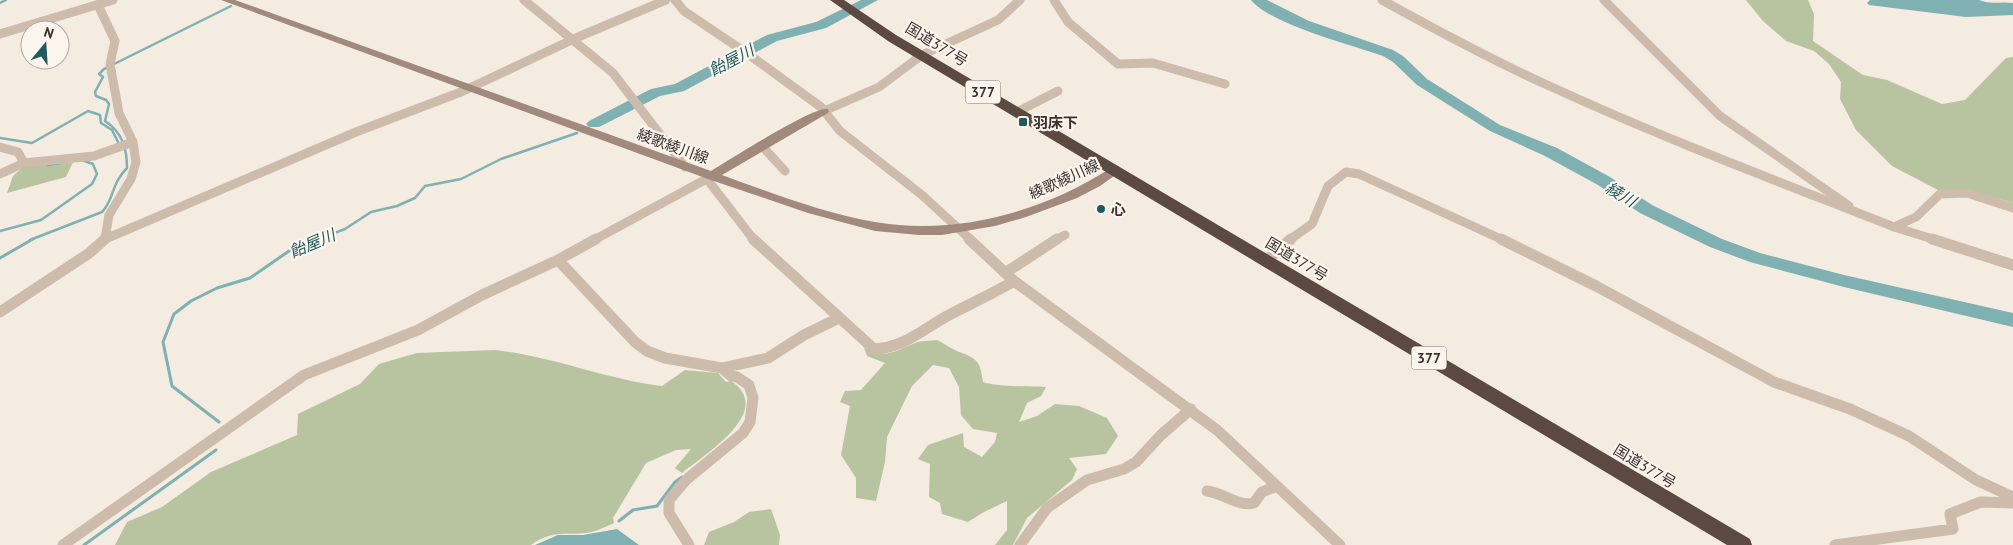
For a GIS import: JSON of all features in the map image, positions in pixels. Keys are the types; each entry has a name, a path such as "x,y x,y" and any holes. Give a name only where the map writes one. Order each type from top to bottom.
{"highway":[{"name":"国道377号","path":"844,5 922,55 1116,172 1743,545"}],"main road":[{"name":"綾歌綾川線","path":"226,0 685,166 710,177 814,212 867,225 920,231 957,229 996,222 1057,201 1102,181 1116,172"},
{"path":"710,177 824,111"}],"street":[{"path":"80,0 86,8"},
{"path":"0,34 113,0"},
{"path":"524,0 613,73 685,166"},
{"path":"0,312 88,254 105,239 356,132 470,88 643,8 666,0"},
{"path":"675,0 684,11 746,53 824,111 840,131 922,195 1014,281 1191,409 1340,545"},
{"path":"824,111 879,87 922,55 998,20 1020,0"},
{"path":"1054,0 1068,22 1118,64 1153,63 1224,84"},
{"path":"1382,0 1458,42 1553,88 1701,152 1894,227 2013,265"},
{"path":"1604,0 1720,116 1736,129 1836,195 1856,212"},
{"path":"98,5 115,41 110,65 127,144 136,162 131,179 109,215 105,239"},
{"path":"1017,112 1058,90"},
{"path":"0,174 24,163 94,156 127,144"},
{"path":"762,146 785,171"},
{"path":"0,147 17,150 24,163"},
{"path":"1266,261 1294,236 1312,224 1328,186 1346,172 1359,174 1451,215 1596,286 1774,382 1850,409 1909,436 1976,480 2013,497"},
{"path":"63,545 304,375 418,330 482,295 558,260 710,177 719,197 760,246 874,349 887,350 951,314 989,297 1014,281"},
{"path":"1894,227 1916,217 1940,194 1967,193 2013,208"},
{"path":"1005,273 1027,262 1048,243 1065,235"},
{"path":"558,260 635,342 647,351 665,358 722,368 768,358 804,335 839,318"},
{"path":"689,545 670,514 667,506 670,498 681,484 744,433 750,422 753,398 748,385 737,377 731,376 722,368"},
{"path":"1020,545 1047,508 1087,480 1124,469 1136,462 1161,435 1191,409"},
{"path":"1207,491 1216,492 1245,505 1254,503 1262,492 1277,486"},
{"path":"1835,545 1953,529 1950,514 1981,502 2013,503"}],"green space":[{"path":"1746,0 1808,0 1814,14 1813,41 1863,75 1887,80 1942,104 1965,100 2006,58 2013,57 2013,203 1968,190 1938,190 1892,166 1856,130 1840,99 1841,82 1829,64 1814,51 1786,41 1763,21"},
{"path":"74,160 66,177 7,193 13,176 24,166"},
{"path":"937,340 976,361 980,367 983,382 1005,386 1046,387 1041,396 1027,403 1019,422 1037,416 1055,404 1079,406 1107,418 1118,436 1106,454 1069,458 1077,469 1072,480 1027,518 1013,545 995,545 1007,530 1007,501 968,522 942,514 940,503 929,497 930,464 918,459 928,445 963,433 964,447 982,457 995,442 997,433 973,429 961,415 959,387 949,368 933,365 912,386 887,437 885,462 876,501 856,498 856,478 841,455 850,406 840,402 845,391 861,390 885,363 867,356 864,348 883,354 894,352 919,342"},
{"path":"495,350 537,357 641,383 662,386 685,370 718,373 726,382 731,381 743,393 746,405 741,418 732,431 706,455 682,473 675,468 691,449 676,450 646,463 613,518 614,523 592,532 547,536 531,545 115,545 127,522 162,507 211,472 297,435 298,414 360,384 379,364 417,353"},
{"path":"771,509 780,535 779,545 704,545 709,532 734,522 749,512"}],"water":[{"path":"1870,0 1979,0 2013,3 2013,15 1966,17 1869,5 1867,3"},
{"path":"617,529 639,545 535,545 558,535 583,535"}],"waterway":[{"path":"0,3 6,0"},
{"name":"飴屋川","path":"594,124 656,92 679,88 772,38 821,25 871,0"},
{"name":"綾川","path":"1258,0 1304,24 1388,53 1398,59 1422,82 1495,128 1551,152 1604,181 1646,209 1716,243 1756,258 1844,281 2013,320"},
{"path":"30,240 102,212 109,202 118,180 127,168 125,147 116,130 105,121 109,104 106,100 96,96 95,92 103,77 99,74 104,69 231,6"},
{"path":"0,138 32,143 88,111 100,115 101,123 112,130 118,142"},
{"name":"飴屋川","path":"316,240 345,229 371,212 397,206 415,198 425,186 461,179 501,159 577,133"},
{"path":"0,231 41,220 92,184 97,174 93,164 82,160"},
{"path":"48,165 61,163"},
{"path":"0,258 33,239"},
{"name":"飴屋川","path":"219,422 172,386 163,342 174,314 191,301 217,288 250,278 289,251 319,239"},
{"name":"飴屋川","path":"84,545 216,450"},
{"path":"619,521 633,510 657,506 675,482 682,477"}],"place":[{"name":"羽床下","path":"1023,122"},
{"name":"心","path":"1101,209"}]}
